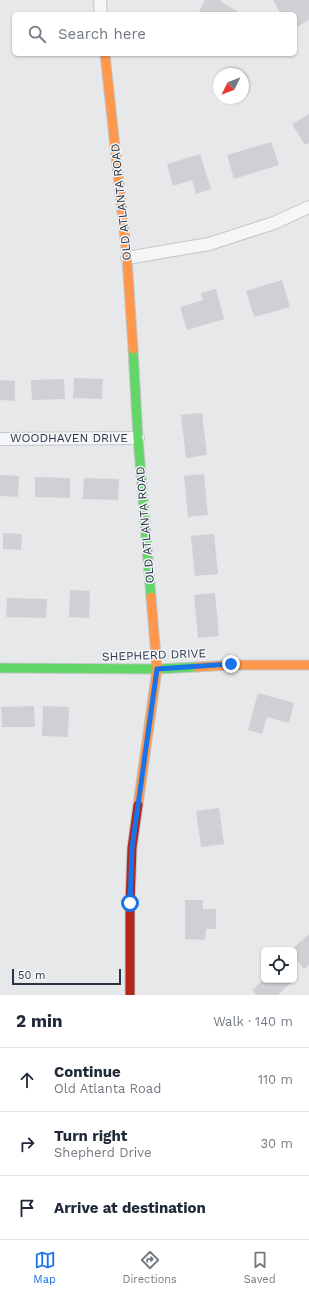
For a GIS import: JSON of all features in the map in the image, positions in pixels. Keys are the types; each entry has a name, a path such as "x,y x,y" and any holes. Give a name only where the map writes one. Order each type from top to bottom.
{"street":[{"path":"100,0 101,12"},
{"name":"OLD ATLANTA ROAD","path":"106,56 127,258 138,438 157,669 132,848 130,903 130,995"},
{"path":"127,258 209,244 274,223 309,207"},
{"name":"WOODHAVEN DRIVE","path":"0,439 138,438"},
{"name":"SHEPHERD DRIVE","path":"0,668 157,669 231,664 309,665"}],"building":[{"path":"205,0 222,0 221,2 238,12 199,12"},
{"path":"273,0 309,0 309,20 297,27 297,12 280,12"},
{"path":"309,114 309,143 305,145 292,124"},
{"path":"271,142 279,165 234,179 227,155"},
{"path":"200,154 211,189 196,194 192,180 173,186 167,164"},
{"path":"282,280 290,307 254,317 246,291"},
{"path":"216,289 224,319 187,330 180,307 203,300 201,293"},
{"path":"74,378 103,379 102,399 73,398"},
{"path":"64,379 65,399 32,400 31,380"},
{"path":"0,380 15,381 15,401 0,400"},
{"path":"202,413 207,455 186,458 181,415"},
{"path":"204,474 208,515 188,517 184,476"},
{"path":"0,475 19,476 18,497 0,496"},
{"path":"35,477 70,478 70,498 35,497"},
{"path":"84,478 119,479 118,500 83,499"},
{"path":"3,533 22,534 21,550 3,549"},
{"path":"214,534 218,574 195,576 191,536"},
{"path":"70,590 90,591 89,618 69,617"},
{"path":"215,593 219,636 198,638 194,595"},
{"path":"7,598 47,599 46,618 6,617"},
{"path":"258,693 294,703 289,723 267,717 262,734 248,730"},
{"path":"34,706 35,727 2,727 1,707"},
{"path":"43,706 69,707 68,737 42,736"},
{"path":"219,808 224,844 201,847 196,811"},
{"path":"185,900 203,900 203,909 216,909 216,929 206,929 205,940 185,939"},
{"path":"309,934 309,965 304,969 297,961 297,947 294,947"},
{"path":"261,982 291,983 278,995 256,995 252,990"}],"traffic: fast":[{"path":"133,349 138,438 151,597"},
{"path":"0,668 157,669 197,667"}],"traffic: slow":[{"path":"105,56 127,258 133,349"},
{"path":"138,805 157,669 151,597"},
{"path":"197,667 231,665 309,665"}],"traffic: jam":[{"path":"130,995 130,903 132,848 138,805"}],"route":[{"path":"130,903 132,848 157,669 231,664"}]}
